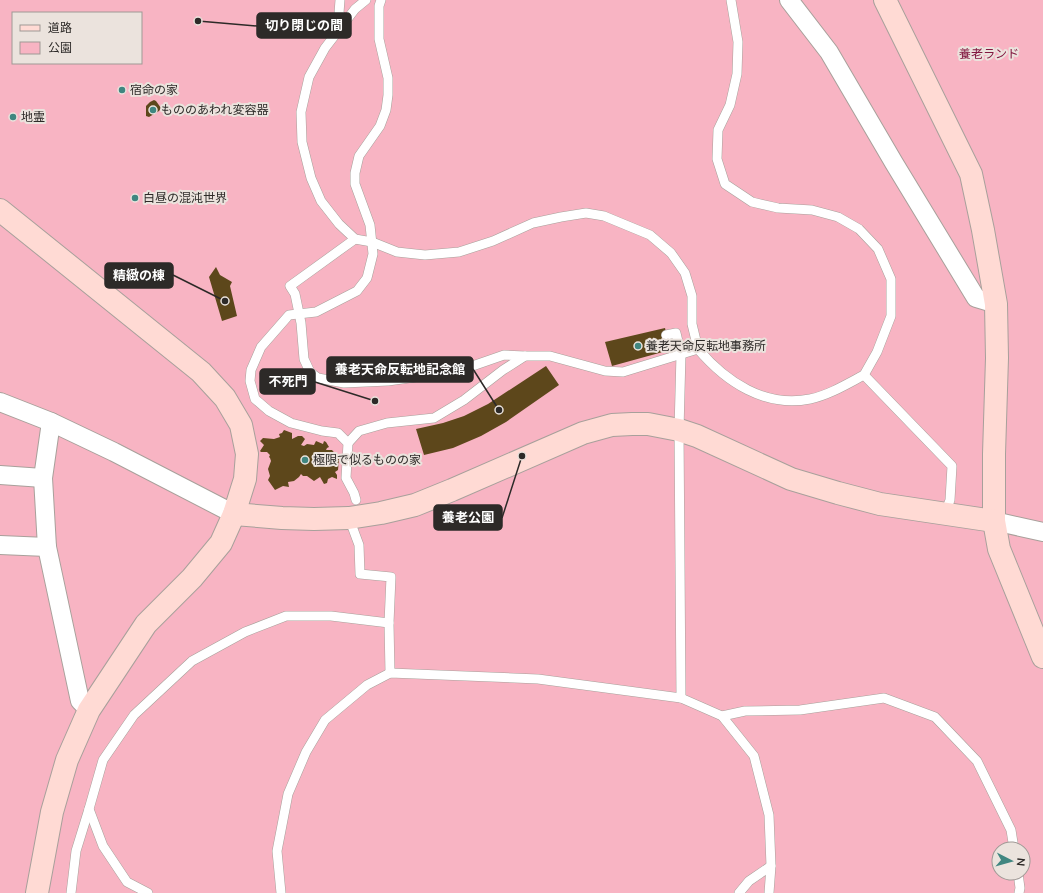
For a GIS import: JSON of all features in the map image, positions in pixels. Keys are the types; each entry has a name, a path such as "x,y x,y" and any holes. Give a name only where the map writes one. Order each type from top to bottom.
{"street":[{"path":"789,0 829,52 976,298 996,304"},
{"path":"885,0 971,174 983,230 996,304 998,358 994,454 994,521 999,549 1043,657"},
{"path":"0,210 201,372 225,398 241,424 248,454 245,479 234,514 221,543 192,578 146,624 89,710 66,760 52,812 37,893"},
{"path":"0,402 51,422 114,452 234,514 314,519 352,509 381,513 415,505 478,480 583,433 612,424 648,424 679,430 697,436 791,479 880,504 994,521 1043,532"},
{"path":"51,422 43,478 47,547 80,701 89,710"},
{"path":"0,475 43,478"},
{"path":"0,545 47,547"}],"lane":[{"path":"340,0 339,13 344,22"},
{"path":"366,0 355,9 325,48 309,77 301,112 302,142 311,178 321,201 339,224 355,239 372,242 397,252 425,255 459,252 493,241 533,223 586,213 604,216 650,235 670,253 685,272 692,296 692,324 698,349 709,362 738,386 760,396 783,401 810,399 834,391 864,375 877,352 891,316 891,279 878,249 860,229 838,217 812,210 778,208 752,202 725,184 717,158 718,130 730,105 737,74 738,42 731,0"},
{"path":"348,443 338,433 322,431 291,423 269,411 255,399 250,381 251,370 261,347 289,315 316,312 357,291 367,278 373,254 370,225 355,184 354,173 359,156 380,126 386,110 388,78 380,40 380,0"},
{"path":"355,239 290,286 295,294 299,314 304,359 310,372 318,378 344,383 432,375 458,371 504,355 550,356 605,372 623,372 698,349"},
{"path":"666,335 676,333 681,354 679,430 681,698"},
{"path":"652,364 651,358 666,354 666,351"},
{"path":"390,673 390,577 360,574 359,545 352,509 354,493 346,478 348,443 359,431 387,423 434,418 464,400 503,370 525,356"},
{"path":"864,375 952,466 950,500 945,513"},
{"path":"71,893 76,851 103,760 134,715 192,660 245,632 286,616 331,616 389,623"},
{"path":"281,893 277,851 288,794 306,752 325,720 367,685 390,673 538,679 681,698 722,716 754,756 769,815 771,866 769,893"},
{"path":"722,716 745,711 800,710 884,698 935,717 977,761 1011,830 1013,841"},
{"path":"89,809 103,846 127,882 148,893"},
{"path":"739,893 749,881 771,866"},
{"path":"1019,881 1019,893"}],"green space":[{"name":"養老ランド","path":"0,0 1043,0 1043,893 0,893"}],"building":[{"name":"もののあわれ変容器","path":"154,100 161,108 149,117 146,116 146,106"},
{"path":"216,267 220,275 232,282 230,286 237,316 222,321 209,277"},
{"name":"養老天命反転地事務所","path":"665,328 670,350 612,366 605,342"},
{"path":"546,366 559,385 506,422 481,436 453,448 424,455 416,429 443,423 464,416 488,404"},
{"name":"極限で似るものの家","path":"284,430 292,433 292,439 302,436 305,439 301,445 304,446 307,444 314,445 316,441 323,444 324,441 326,442 329,447 326,450 332,450 339,458 338,470 335,472 337,479 332,477 328,479 327,483 324,484 320,477 314,481 301,474 294,481 288,482 289,487 283,486 275,490 268,480 270,476 268,469 271,461 269,457 270,455 267,452 260,451 264,445 260,441 263,438 274,439 280,437 279,434"}],"place":[{"name":"切り閉じの間","path":"198,21"},
{"name":"宿命の家","path":"122,90"},
{"name":"もののあわれ変容器","path":"153,110"},
{"name":"地霊","path":"13,117"},
{"name":"白昼の混沌世界","path":"135,198"},
{"name":"精緻の棟","path":"225,301"},
{"name":"養老天命反転地事務所","path":"638,346"},
{"name":"不死門","path":"375,401"},
{"name":"養老天命反転地記念館","path":"499,410"},
{"name":"養老公園","path":"522,456"},
{"name":"極限で似るものの家","path":"305,460"}]}
